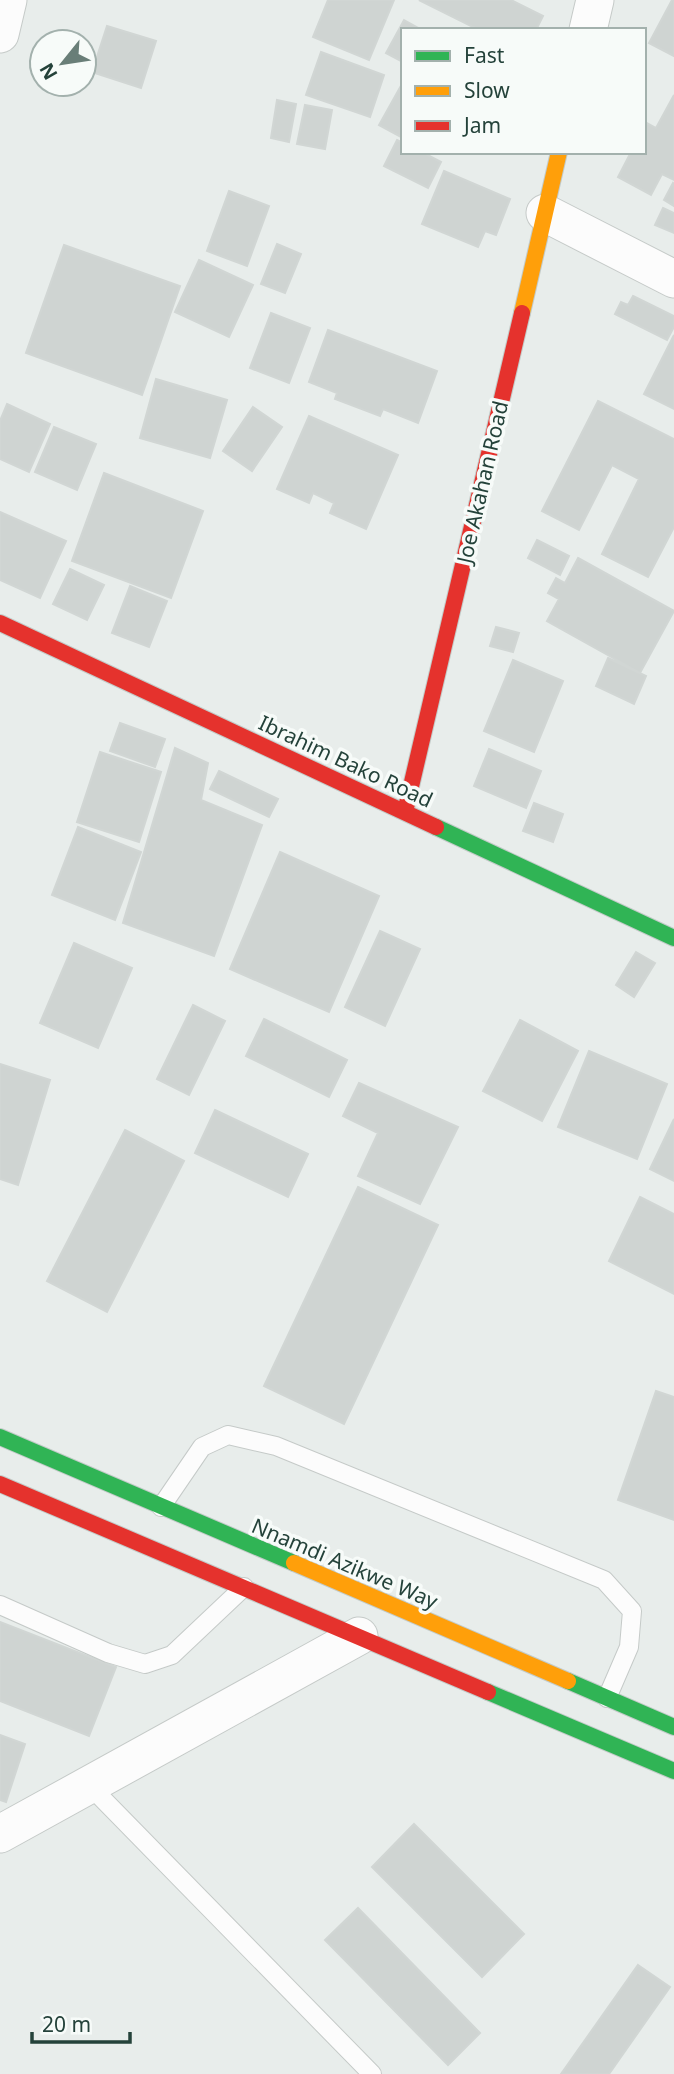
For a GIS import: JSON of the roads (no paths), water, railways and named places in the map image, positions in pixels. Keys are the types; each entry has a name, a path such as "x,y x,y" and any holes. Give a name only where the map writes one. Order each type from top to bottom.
{"main road":[{"name":"Joe Akahan Road","path":"405,812 559,154"},
{"name":"Ibrahim Bako Road","path":"0,623 674,938"},
{"name":"Nnamdi Azikwe Way","path":"0,1437 161,1507 598,1716 674,1771"},
{"name":"Nnamdi Azikwe Way","path":"0,1484 359,1636 598,1716 674,1727"}],"street":[{"path":"0,34 8,0"},
{"path":"588,28 595,0"},
{"path":"545,213 674,279"},
{"path":"0,1834 359,1636"}],"lane":[{"path":"161,1507 202,1447 228,1435 276,1446 604,1580 632,1611 629,1647 598,1716"},
{"path":"0,1605 108,1653 145,1664 172,1656 244,1587"},
{"path":"89,1785 372,2074"}]}
